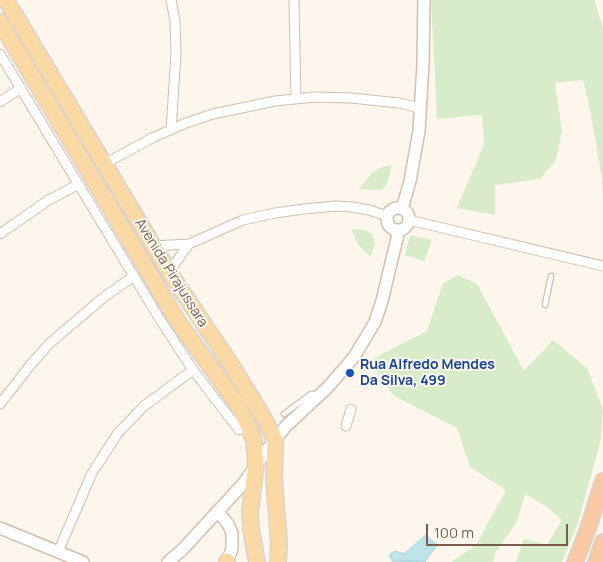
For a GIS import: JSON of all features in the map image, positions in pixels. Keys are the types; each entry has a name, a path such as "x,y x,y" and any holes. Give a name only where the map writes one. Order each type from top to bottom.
{"highway":[{"path":"575,562 588,529 603,481"},
{"path":"596,562 603,542"}],"main road":[{"name":"Avenida Pirajussara","path":"6,0 153,246 232,366 271,433"},
{"name":"Avenida Pirajussara","path":"0,22 177,320 238,405 247,423 254,441 256,464 250,511 251,530 257,562"},
{"path":"271,433 279,543 278,562"}],"street":[{"path":"171,130 176,54 172,0"},
{"path":"294,0 296,99"},
{"path":"402,209 415,154 420,108 424,0"},
{"path":"0,54 193,370 239,430"},
{"path":"0,102 21,88"},
{"path":"104,164 171,130 213,114 275,101 315,97 351,98 399,102 420,108"},
{"path":"0,234 47,201 79,184"},
{"path":"153,246 189,244 243,220 285,212 336,206 369,210 387,216"},
{"path":"395,208 402,209 406,212 409,220 406,227 395,230 389,226 387,216 395,208"},
{"path":"409,220 603,266"},
{"path":"168,562 182,550 243,484 256,464 271,433 286,426 318,397 354,357 375,322 384,293 398,230"},
{"path":"169,272 189,244"},
{"path":"0,404 50,343 104,297 134,276"},
{"path":"58,552 92,473 118,434 144,406 193,370"},
{"path":"346,426 351,409"},
{"path":"218,512 228,524 232,533 232,549 227,562"},
{"path":"0,528 83,562"}],"lane":[{"path":"545,305 551,276"},
{"path":"284,414 311,394 315,394 318,397"}],"green space":[{"path":"431,0 594,0 603,27 603,200 602,179 583,80 555,83 562,131 556,160 540,179 495,185 495,215 457,208 484,144 482,115 437,119"},
{"path":"392,165 388,182 384,188 379,190 359,189 372,173 382,167"},
{"path":"351,229 365,230 373,235 375,243 371,257 359,246"},
{"path":"410,235 432,240 424,261 405,255"},
{"path":"458,275 477,284 524,371 553,340 587,368 603,409 601,439 578,523 562,562 516,562 524,539 547,545 562,520 546,506 525,494 517,522 495,553 493,562 451,562 476,545 506,490 470,467 457,428 394,396 368,361 427,331 443,283"}],"water":[{"path":"426,535 437,545 425,562 392,561 389,555 395,551 404,554"}],"place":[{"name":"Rua Alfredo Mendes Da Silva, 499","path":"350,373"}]}
